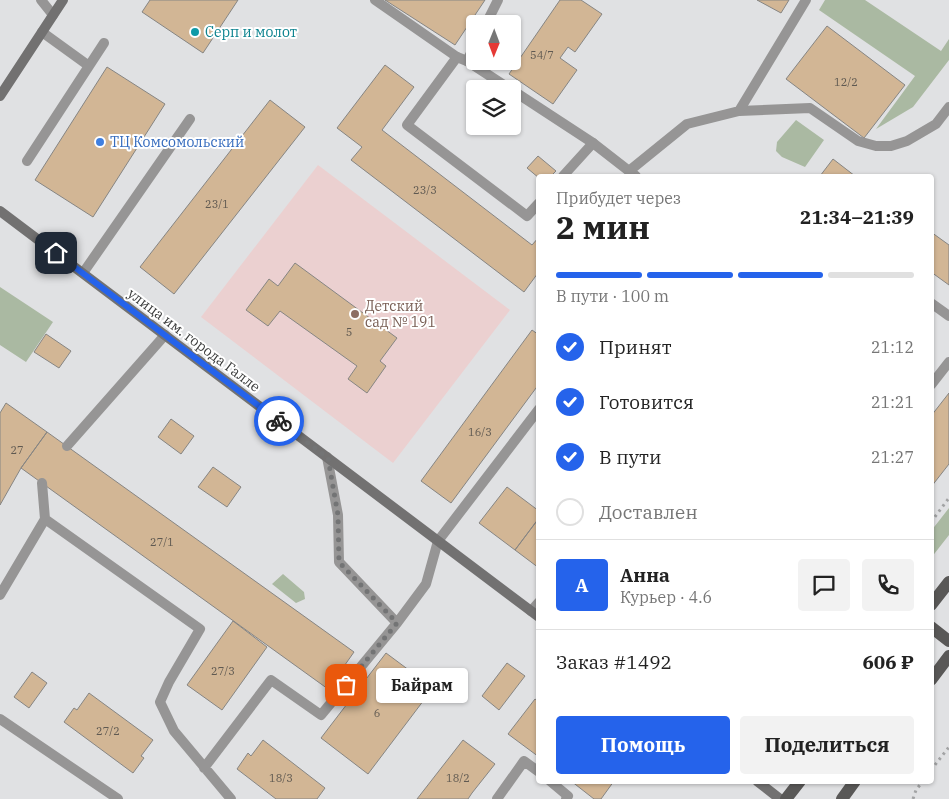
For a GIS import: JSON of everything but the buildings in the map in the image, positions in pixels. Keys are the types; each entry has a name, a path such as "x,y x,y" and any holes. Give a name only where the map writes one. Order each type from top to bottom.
{"main road":[{"path":"0,96 63,0"},
{"name":"улица им. города Галле","path":"0,211 535,614"},
{"path":"934,597 949,582"},
{"path":"934,629 949,640"},
{"path":"934,676 949,656"},
{"path":"761,784 780,799"},
{"path":"786,799 798,784"},
{"path":"842,799 853,784"}],"street":[{"path":"41,0 54,15"},
{"path":"375,0 495,80"},
{"path":"490,15 498,0"},
{"path":"739,111 806,0"},
{"path":"42,32 89,66"},
{"path":"27,161 104,43"},
{"path":"466,55 407,125 527,216 536,206"},
{"path":"521,97 593,144 633,174 687,124 739,111 810,108 858,141 876,146 891,146 907,141 936,124 949,107"},
{"path":"83,273 190,119"},
{"path":"565,174 593,144"},
{"path":"934,305 949,316"},
{"path":"67,446 165,335"},
{"path":"934,381 949,362"},
{"path":"204,768 271,680 320,715 397,623 426,584 438,541 536,413"},
{"path":"328,458 338,515 339,562 397,623"},
{"path":"0,595 45,519 42,483"},
{"path":"45,519 200,629 168,682 160,702 174,731 232,799"},
{"path":"0,719 118,799"},
{"path":"497,799 524,761 536,770"},
{"path":"554,784 568,796 566,799"}],"path":[{"path":"934,518 949,498"},
{"path":"934,766 949,747"},
{"path":"912,799 921,784"}],"shaded area":[{"name":"Детский сад № 191","path":"318,165 510,310 393,463 201,317"}],"green space":[{"path":"825,0 865,0 941,51 949,39 949,60 913,107 876,129 915,76 819,10"},
{"path":"796,120 824,140 805,167 782,157 776,151 777,142"},
{"path":"0,287 53,322 26,362 0,345"},
{"path":"949,508 949,535 934,554 934,527"},
{"path":"283,574 304,592 305,599 296,603 272,584"}],"way so far":[{"path":"279,421 328,458 338,515 339,562 397,623 346,685"}],"place":[{"name":"Серп и молот","path":"195,32"},
{"name":"ТЦ Комсомольский","path":"100,142"},
{"name":"Детский сад № 191","path":"355,314"},
{"name":"Байрам","path":"346,685"}],"route":[{"path":"56,253 279,421"}]}
